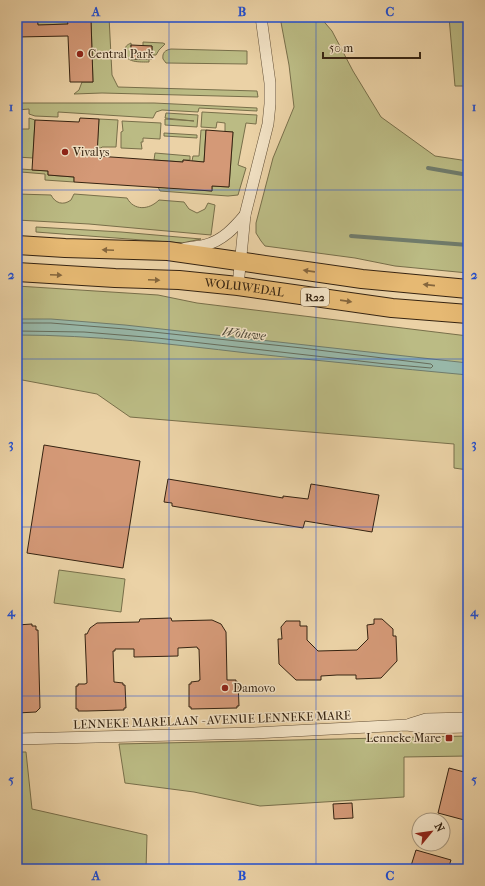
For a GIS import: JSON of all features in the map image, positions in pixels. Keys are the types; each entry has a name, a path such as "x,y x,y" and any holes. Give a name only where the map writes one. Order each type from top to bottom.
{"highway":[{"name":"R22","path":"17,245 168,251"},
{"name":"WOLUWEDAL","path":"168,251 362,279 468,289"},
{"name":"WOLUWEDAL","path":"17,272 178,280 238,286 392,308 468,314"}],"street":[{"path":"238,286 245,215 268,124 270,104 270,82 261,17"},
{"path":"168,251 204,245 217,241 234,228 245,215"},
{"name":"LENNEKE MARELAAN - AVENUE LENNEKE MARE","path":"408,725 426,719 468,718"},
{"name":"LENNEKE MARELAAN - AVENUE LENNEKE MARE","path":"17,739 254,733 408,725 426,728 468,727"}],"green space":[{"path":"37,17 109,17 112,75 118,87 257,91 258,97 102,93 74,94 79,90 82,82 93,82 91,20 68,21 68,24 38,25"},
{"path":"280,17 320,17 332,31 353,71 381,117 435,156 468,161 468,273 395,266 355,258 265,246 261,241 256,233 256,223 273,158 294,107 289,65"},
{"path":"449,17 468,17 468,86 455,86"},
{"path":"143,42 165,44 156,55 152,55 152,46 143,46"},
{"path":"131,43 131,59 149,59 149,62 133,61 127,58 125,55 125,48"},
{"path":"171,49 247,51 247,64 166,63 163,59 164,53"},
{"path":"17,103 154,103 257,108 257,111 199,108 198,112 162,110 156,112 153,118 58,112 58,117 35,116 29,114 29,109 17,110"},
{"path":"202,112 257,115 256,124 246,123 238,165 246,168 238,195 228,196 160,191 158,187 212,191 212,186 229,187 233,132 225,132 225,123 217,122 216,128 201,127"},
{"path":"166,113 198,115 197,127 165,125 165,119 194,121 165,118"},
{"path":"29,118 35,120 33,158 17,157 17,152 20,151 19,129 29,129"},
{"path":"99,119 118,120 116,147 97,148"},
{"path":"122,121 161,123 160,139 143,138 143,142 141,142 142,149 121,148 121,132 123,131"},
{"path":"201,130 206,130 204,162 192,161 193,156 199,156"},
{"path":"164,133 197,135 197,138 164,136"},
{"path":"155,153 190,156 190,160 183,160 183,162 154,160"},
{"path":"21,169 48,171 48,175 74,177 74,182 45,180 45,174 21,172"},
{"path":"17,194 51,195 57,202 60,203 68,202 74,194 127,198 134,205 142,208 151,206 159,200 184,202 189,209 197,213 205,209 208,203 215,205 211,235 89,224 17,220"},
{"path":"36,227 201,239 182,243 36,232"},
{"path":"17,286 158,295 197,303 468,336 468,470 454,468 454,444 130,417 97,394 17,379"},
{"path":"59,570 125,579 121,612 54,603"},
{"path":"468,736 468,756 404,757 404,797 260,806 194,792 125,783 119,744"},
{"path":"17,752 26,752 32,809 147,835 146,869 17,869"}],"water":[{"path":"17,319 51,319 125,325 468,363 468,375 302,359 190,346 46,335 17,335"}],"building":[{"name":"Central Park","path":"17,17 37,17 38,25 68,24 67,21 91,20 93,82 70,82 68,36 17,37"},
{"path":"131,45 152,46 152,59 131,59"},
{"name":"Vivalys","path":"80,118 99,119 97,156 204,162 206,130 233,132 229,187 212,186 212,191 74,182 74,177 48,175 48,171 32,170 35,120 79,122"},
{"path":"44,445 140,461 123,568 27,553"},
{"path":"168,479 283,498 283,496 308,499 311,484 379,495 372,532 305,521 303,528 172,506 172,503 164,502"},
{"path":"171,618 172,621 212,620 221,624 226,632 227,680 236,680 236,682 238,682 239,706 237,706 237,708 191,709 191,707 189,707 189,684 200,680 199,649 197,647 178,648 178,656 134,657 134,649 115,649 115,651 113,651 114,682 123,683 123,685 125,685 126,708 124,708 124,710 87,711 78,711 78,709 76,709 76,686 78,686 78,684 87,683 85,634 87,634 90,628 97,623 139,622 140,619"},
{"path":"374,619 382,619 393,629 393,636 396,636 397,661 381,678 356,679 356,675 337,675 321,676 321,680 296,680 279,664 278,639 282,639 281,627 286,621 300,621 300,626 307,626 307,640 318,651 357,650 368,639 367,625 374,624"},
{"path":"32,624 32,626 36,626 36,630 38,630 40,708 36,712 17,713 17,625"},
{"path":"449,768 468,773 468,821 451,816 451,812 438,812"},
{"path":"352,803 353,818 334,819 333,804"},
{"path":"415,852 423,852 451,860 448,869 410,869"}],"waterway":[{"path":"428,168 468,175"},
{"path":"351,236 468,245"}],"place":[{"name":"Central Park","path":"80,54"},
{"name":"Vivalys","path":"65,152"},
{"name":"Damovo","path":"225,688"},
{"name":"Lenneke Mare","path":"449,738"}],"water label":[{"name":"Woluwe","path":"244,333"}]}
